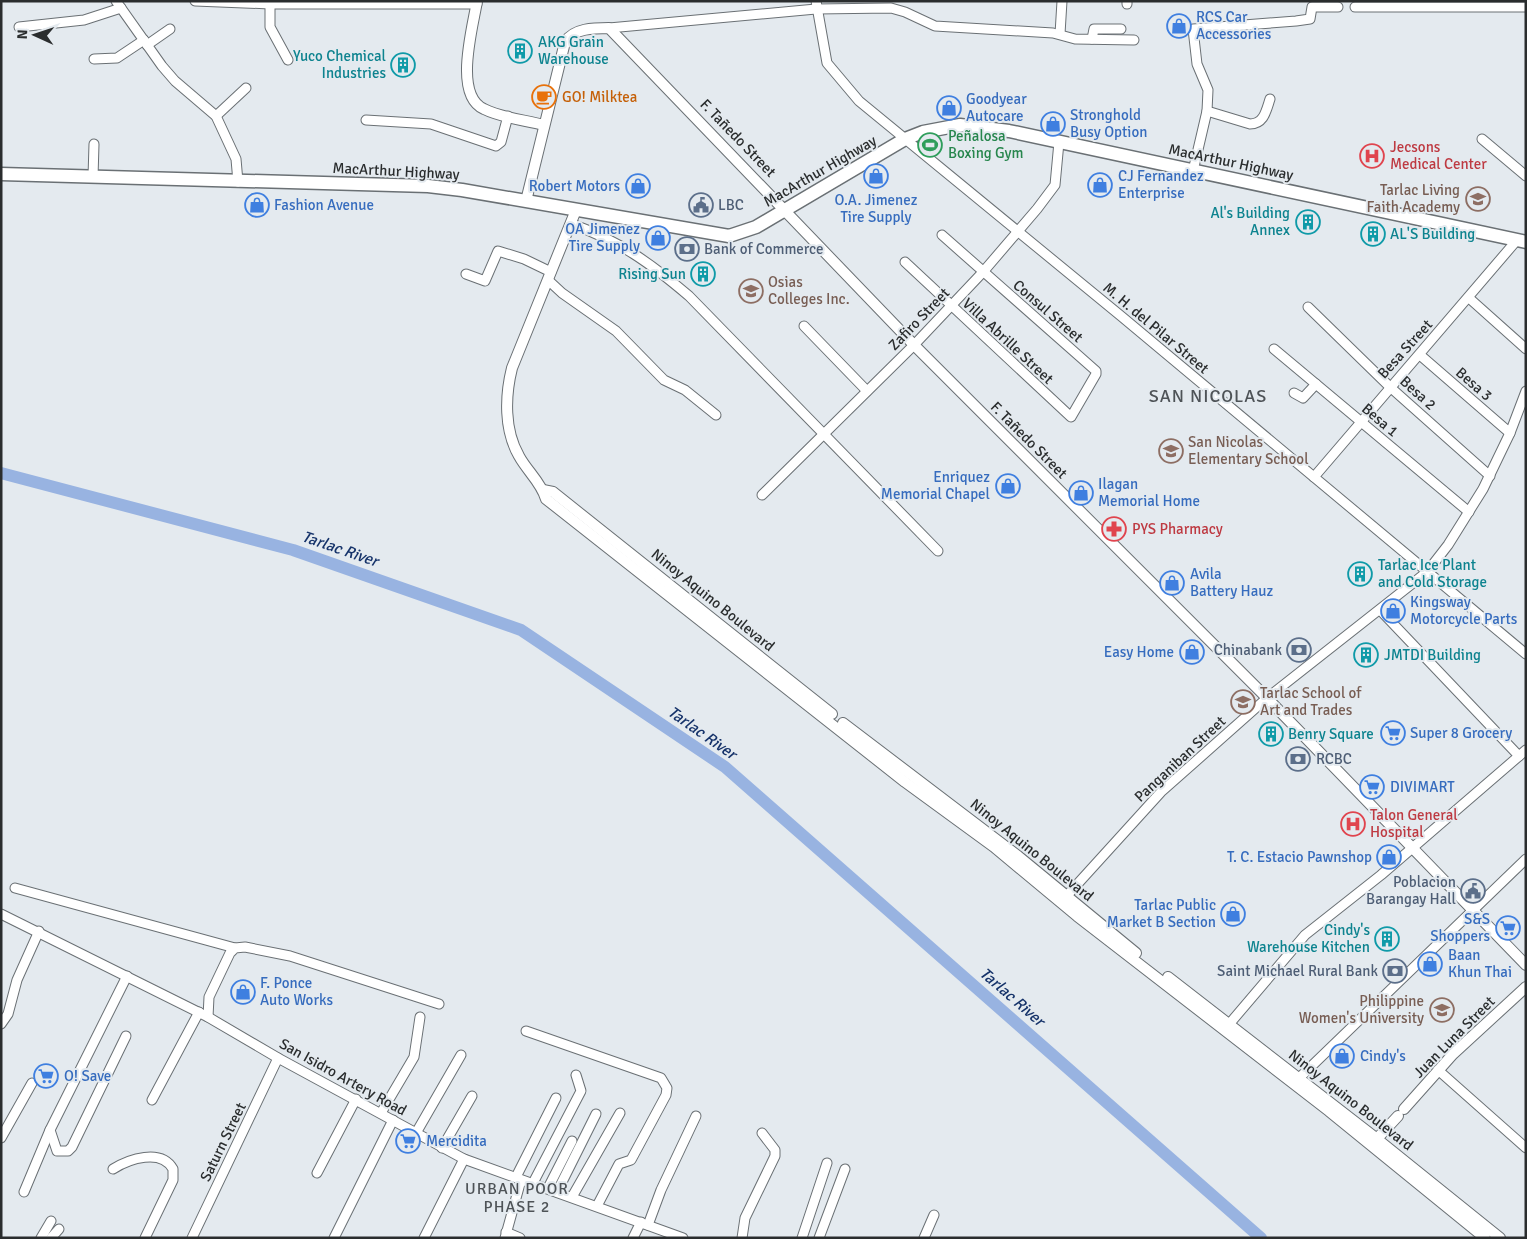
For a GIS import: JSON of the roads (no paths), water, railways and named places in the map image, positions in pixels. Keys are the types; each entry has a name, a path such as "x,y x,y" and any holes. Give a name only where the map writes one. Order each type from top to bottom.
{"highway":[{"name":"MacArthur Highway","path":"1,174 428,186 726,236 740,234 756,227 905,140 938,128 960,125 983,126 1522,241"}],"main road":[{"path":"477,3 468,52 468,86 479,106 544,125"},
{"path":"526,202 566,39 582,30 609,28"},
{"name":"F. Tañedo Street","path":"609,28 786,209 914,345 1267,698 1526,965"},
{"name":"Ninoy Aquino Boulevard","path":"576,210 572,224 512,368 507,388 507,413 518,456 543,490 546,499 905,782 1063,899 1500,1238"},
{"name":"Juan Luna Street","path":"1374,1142 1438,1070 1526,987"},
{"name":"Ninoy Aquino Boulevard","path":"1374,1142 1485,1238"}],"street":[{"path":"195,1 270,4 477,3"},
{"path":"1060,34 1062,1"},
{"path":"270,4 270,28 288,60"},
{"path":"19,28 84,20 119,5 175,81 216,116 236,158 238,182"},
{"path":"609,28 816,5 896,9 935,26 1060,34 1075,39 1134,40"},
{"name":"M. H. del Pilar Street","path":"816,5 823,52 830,68 859,101 1526,654"},
{"path":"1193,171 1207,111 1208,90 1196,64 1193,29 1296,21 1310,18 1312,7 1338,7"},
{"path":"1355,7 1526,7"},
{"path":"1092,39 1094,28 1121,29"},
{"path":"94,59 117,58 170,29"},
{"path":"216,116 246,88"},
{"path":"1207,111 1257,124 1261,121 1270,99"},
{"path":"366,120 431,124 496,146 501,142 508,116"},
{"path":"1482,139 1526,176"},
{"name":"Zafiro Street","path":"762,495 914,345 983,272 1018,231 1055,185 1059,142"},
{"path":"93,177 94,144"},
{"path":"572,224 613,240 647,261 689,296 938,551"},
{"name":"Consul Street","path":"942,236 1096,372 1070,418"},
{"name":"Besa Street","path":"1314,477 1390,387 1522,241"},
{"path":"466,274 485,281 498,250 524,258 550,276 562,293 616,331 664,380 685,390 716,415"},
{"name":"Villa Abrille Street","path":"905,262 1070,418"},
{"path":"1469,298 1526,349"},
{"name":"Besa 2","path":"1308,307 1390,387 1490,476"},
{"path":"804,326 867,391"},
{"name":"Besa 1","path":"1274,349 1470,512"},
{"name":"Besa 3","path":"1420,355 1510,433"},
{"path":"1294,393 1303,398 1316,384"},
{"name":"Panganiban Street","path":"1063,899 1162,792 1267,698 1426,572 1470,512 1490,476 1510,433 1526,391"},
{"path":"1227,1027 1305,935 1412,848 1522,753 1380,610"},
{"path":"1296,1081 1344,1037 1526,859"},
{"path":"15,888 235,948 252,947 290,956 439,1004"},
{"name":"San Isidro Artery Road","path":"1,914 39,931 199,1012 278,1058 464,1159 597,1206 671,1236 683,1238"},
{"path":"1,1024 8,1014 17,980 39,931"},
{"path":"208,1017 209,997 230,953 235,948"},
{"path":"24,1192 50,1130 127,976"},
{"path":"152,1100 199,1012"},
{"path":"380,1113 414,1057 420,1017"},
{"path":"526,1031 662,1078 665,1083 666,1095 630,1160 620,1164 597,1206"},
{"path":"50,1130 57,1151 68,1151 72,1148 126,1036"},
{"path":"416,1133 460,1055"},
{"name":"Saturn Street","path":"192,1238 278,1058"},
{"path":"1438,1070 1526,1148"},
{"path":"533,1183 581,1091 576,1075"},
{"path":"1,1138 32,1083"},
{"path":"442,1148 472,1096"},
{"path":"520,1238 506,1235 518,1178 556,1098"},
{"path":"317,1173 356,1099"},
{"path":"572,1197 620,1113"},
{"path":"552,1190 596,1114"},
{"path":"633,1238 644,1224 696,1116"},
{"path":"334,1238 393,1120"},
{"path":"742,1238 745,1218 775,1156 775,1150 762,1133"},
{"path":"552,1190 572,1141"},
{"path":"113,1168 129,1159 143,1157 166,1161 173,1169 173,1180 145,1238"},
{"path":"424,1238 464,1159"},
{"path":"802,1238 827,1163"},
{"path":"819,1238 845,1169"},
{"path":"924,1238 934,1214"},
{"path":"41,1238 51,1221"},
{"path":"52,1238 59,1229"}],"waterway":[{"name":"Tarlac River","path":"1,473 293,550 521,630 725,767 1261,1238"}],"place":[{"name":"RCS Car Accessories","path":"1179,26"},
{"name":"AKG Grain Warehouse","path":"520,51"},
{"name":"Yuco Chemical Industries","path":"403,65"},
{"name":"GO! Milktea","path":"544,97"},
{"name":"Goodyear Autocare","path":"949,108"},
{"name":"Stronghold Busy Option","path":"1053,124"},
{"name":"Peñalosa Boxing Gym","path":"930,145"},
{"name":"Jecsons Medical Center","path":"1372,156"},
{"name":"O.A. Jimenez Tire Supply","path":"876,176"},
{"name":"CJ Fernandez Enterprise","path":"1100,185"},
{"name":"Robert Motors","path":"638,186"},
{"name":"Tarlac Living Faith Academy","path":"1478,199"},
{"name":"Fashion Avenue","path":"257,205"},
{"name":"LBC","path":"701,205"},
{"name":"Al's Building Annex","path":"1308,222"},
{"name":"AL'S Building","path":"1373,234"},
{"name":"OA Jimenez Tire Supply","path":"658,238"},
{"name":"Bank of Commerce","path":"687,249"},
{"name":"Rising Sun","path":"703,274"},
{"name":"Osias Colleges Inc.","path":"751,291"},
{"name":"San Nicolas Elementary School","path":"1171,451"},
{"name":"Enriquez Memorial Chapel","path":"1008,486"},
{"name":"Ilagan Memorial Home","path":"1081,493"},
{"name":"PYS Pharmacy","path":"1114,529"},
{"name":"Tarlac Ice Plant and Cold Storage","path":"1360,574"},
{"name":"Avila Battery Hauz","path":"1172,583"},
{"name":"Kingsway Motorcycle Parts","path":"1393,611"},
{"name":"Chinabank","path":"1299,650"},
{"name":"Easy Home","path":"1192,652"},
{"name":"JMTDI Building","path":"1366,655"},
{"name":"Tarlac School of Art and Trades","path":"1243,702"},
{"name":"Super 8 Grocery","path":"1393,733"},
{"name":"Benry Square","path":"1271,734"},
{"name":"RCBC","path":"1298,759"},
{"name":"DIVIMART","path":"1372,787"},
{"name":"Talon General Hospital","path":"1353,824"},
{"name":"T. C. Estacio Pawnshop","path":"1389,857"},
{"name":"Poblacion Barangay Hall","path":"1473,891"},
{"name":"Tarlac Public Market B Section","path":"1233,914"},
{"name":"S&S Shoppers","path":"1508,928"},
{"name":"Cindy's Warehouse Kitchen","path":"1387,939"},
{"name":"Baan Khun Thai","path":"1430,964"},
{"name":"Saint Michael Rural Bank","path":"1395,971"},
{"name":"F. Ponce Auto Works","path":"243,992"},
{"name":"Philippine Women's University","path":"1442,1010"},
{"name":"Cindy's","path":"1342,1056"},
{"name":"O! Save","path":"46,1076"},
{"name":"Mercidita","path":"408,1141"}],"district":[{"name":"SAN NICOLAS","path":"1208,396"},
{"name":"URBAN POOR PHASE 2","path":"517,1198"}]}
